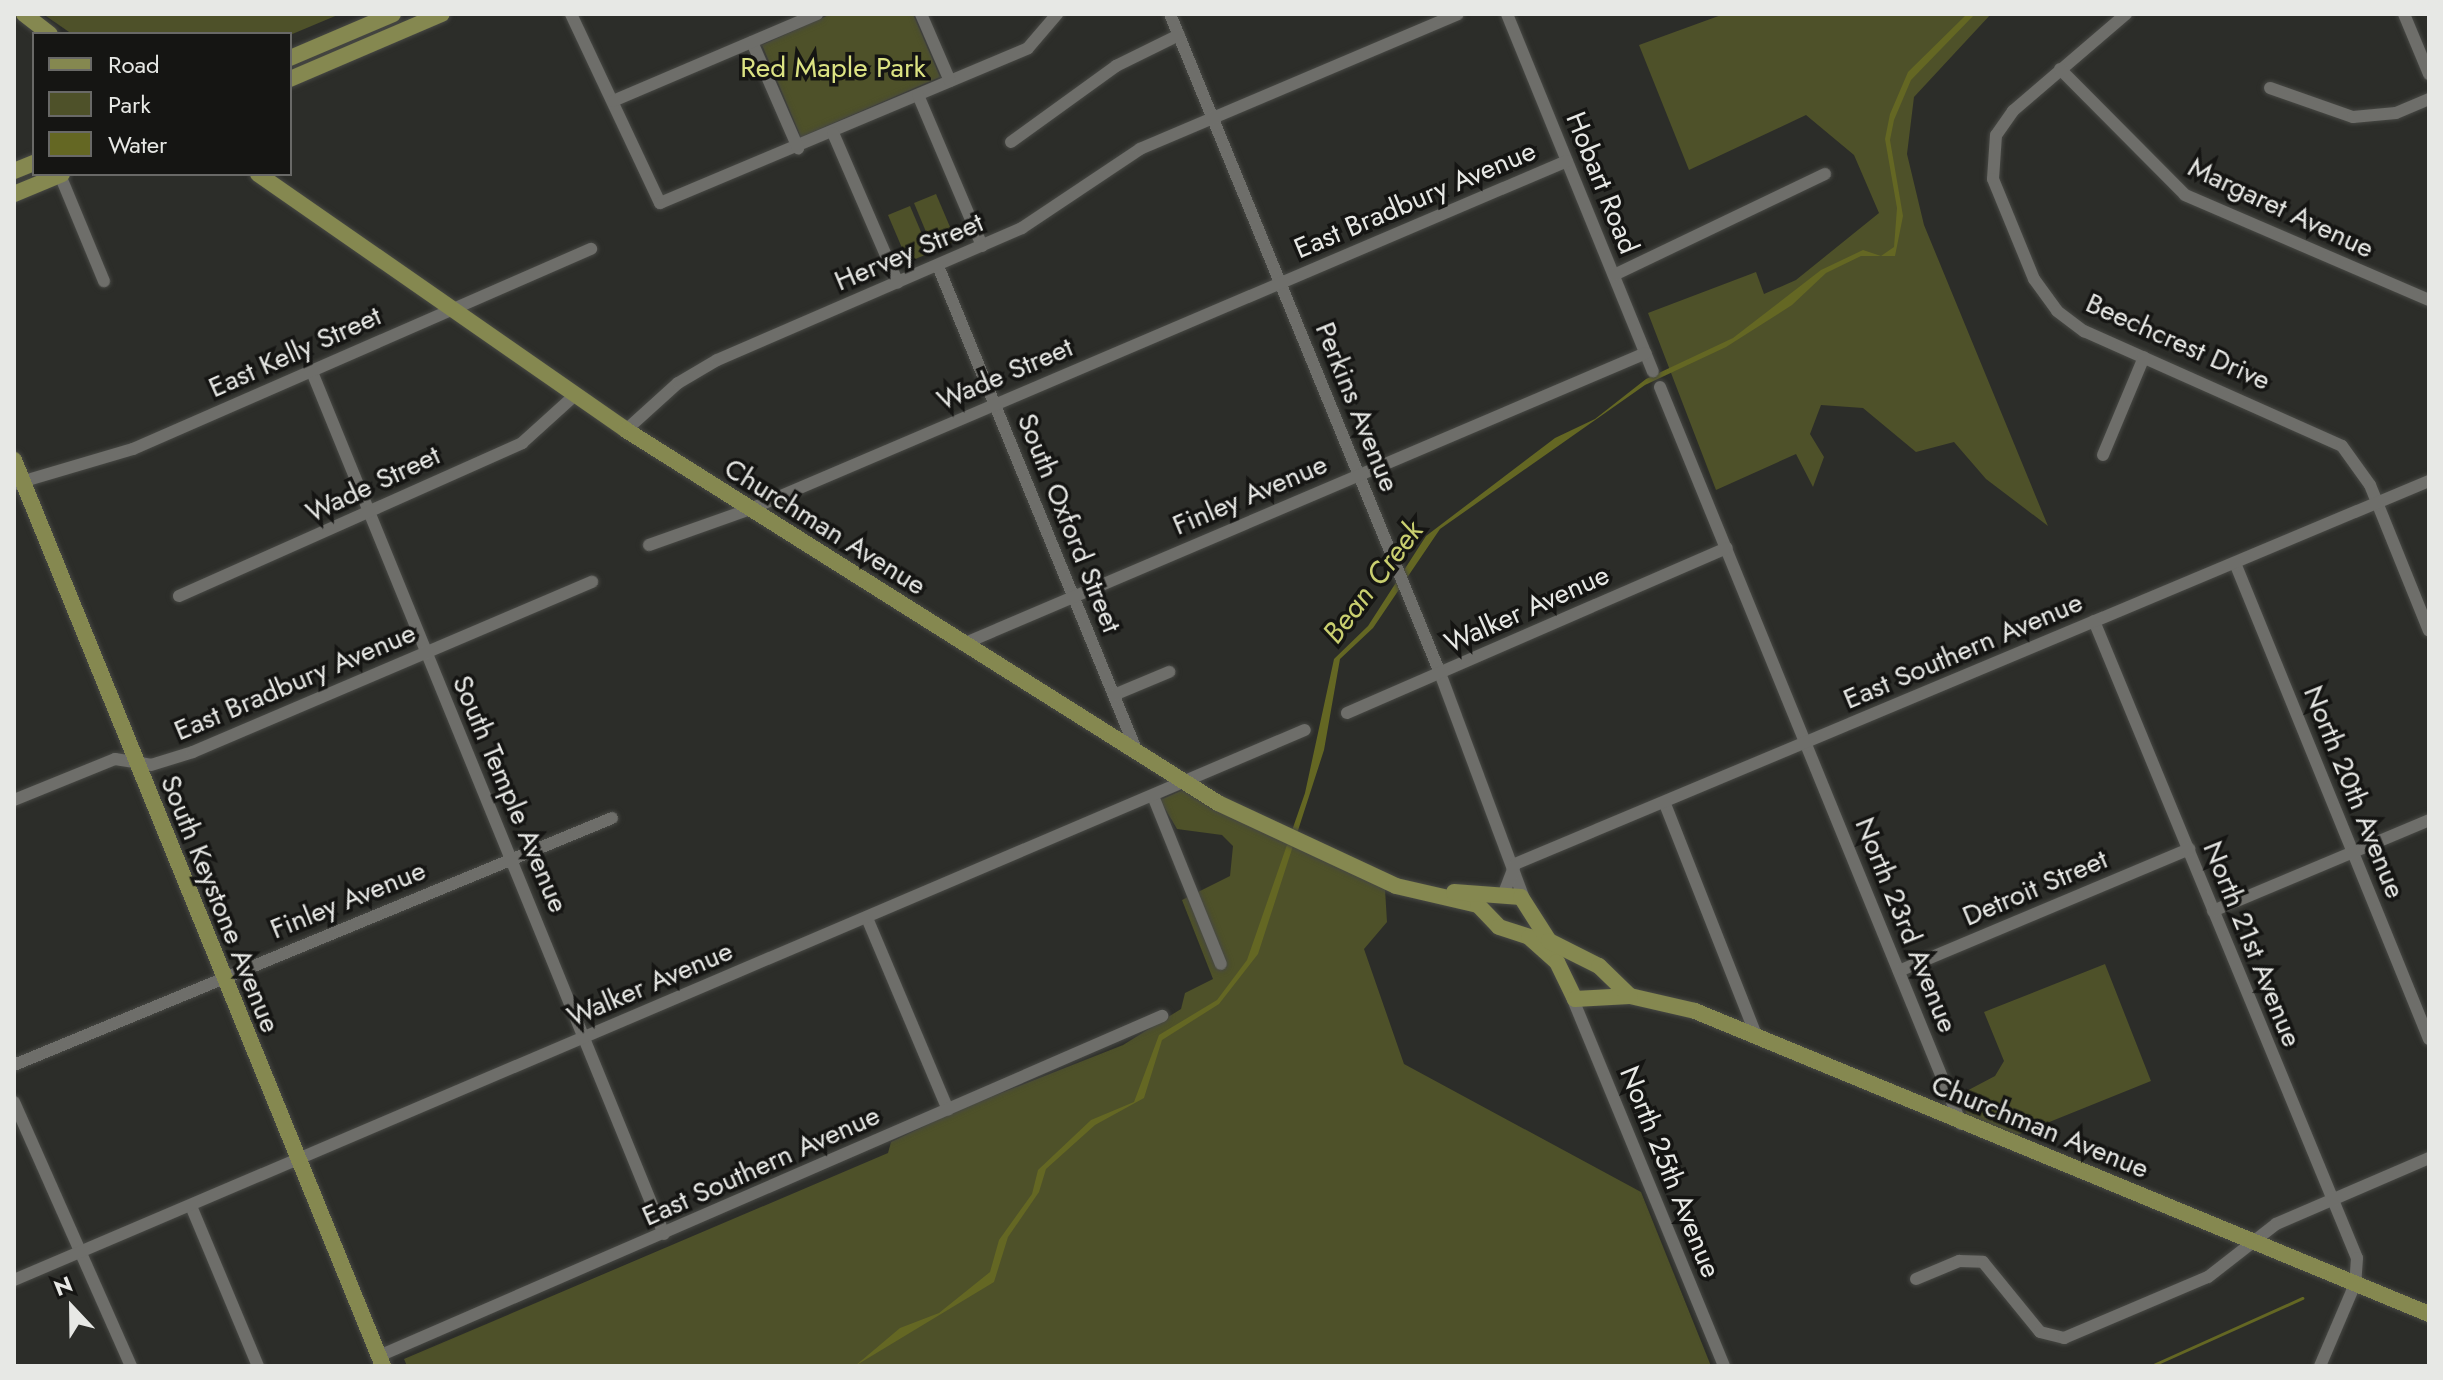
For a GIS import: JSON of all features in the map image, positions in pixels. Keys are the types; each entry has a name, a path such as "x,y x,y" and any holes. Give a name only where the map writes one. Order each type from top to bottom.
{"main road":[{"path":"24,14 47,32"},
{"path":"292,57 393,14"},
{"path":"292,78 442,14"},
{"path":"14,194 59,176"},
{"name":"Churchman Avenue","path":"261,176 574,396 748,510 1185,783 1280,834 1391,880 1478,905 1492,918 1517,930 1557,962 1572,997 1595,1000 1630,996 1670,1002 2429,1314"},
{"name":"South Keystone Avenue","path":"14,460 18,482 381,1361"},
{"name":"Churchman Avenue","path":"1391,880 1502,893 1527,908 1549,941 1630,996"},
{"path":"1492,918 1502,893"},
{"path":"1517,930 1527,908"},
{"path":"1595,1000 1604,976"}],"street":[{"path":"571,14 586,40 660,203 798,148 1028,48 1057,14"},
{"path":"613,101 817,14"},
{"path":"921,14 950,81"},
{"name":"Perkins Avenue","path":"1170,14 1440,673 1515,864 1527,908"},
{"name":"Hervey Street","path":"626,430 698,370 1032,223 1131,154 1458,14"},
{"name":"Hobart Road","path":"1507,14 1653,371"},
{"path":"2060,69 2126,14"},
{"path":"2404,14 2429,74"},
{"path":"1011,142 1116,66 1179,35"},
{"path":"752,42 798,148"},
{"name":"Beechcrest Drive","path":"2060,69 2005,119 1994,142 1994,183 2044,297 2080,328 2327,435 2355,460 2377,503 2429,631"},
{"name":"Margaret Avenue","path":"2060,69 2185,195 2429,300"},
{"path":"2270,88 2353,117 2396,113 2429,99"},
{"path":"918,95 982,246"},
{"path":"833,133 898,283"},
{"name":"East Bradbury Avenue","path":"1282,283 1567,161"},
{"path":"1614,275 1825,174"},
{"path":"61,176 104,281"},
{"name":"East Kelly Street","path":"18,482 125,453 591,249"},
{"name":"South Oxford Street","path":"938,266 1138,754"},
{"name":"Wade Street","path":"748,510 1282,283"},
{"name":"Finley Avenue","path":"963,644 1646,353"},
{"path":"2103,455 2144,357"},
{"name":"South Temple Avenue","path":"312,372 373,510 426,654 664,1234"},
{"path":"1660,387 1806,743"},
{"name":"Wade Street","path":"179,596 522,443 574,396"},
{"name":"East Southern Avenue","path":"1515,864 1665,804 2429,481"},
{"path":"649,545 748,510"},
{"name":"Walker Avenue","path":"1347,713 1727,548"},
{"name":"North 20th Avenue","path":"2235,563 2429,1039"},
{"name":"East Bradbury Avenue","path":"14,800 115,759 153,764 193,752 592,582"},
{"name":"North 21st Avenue","path":"2094,621 2357,1258 2355,1284"},
{"path":"1114,695 1169,672"},
{"name":"Walker Avenue","path":"14,1280 1305,730"},
{"name":"North 23rd Avenue","path":"1806,743 1961,1124"},
{"path":"1153,796 1221,964"},
{"path":"1665,804 1757,1037"},
{"name":"Finley Avenue","path":"14,1065 612,818"},
{"path":"2213,911 2429,820"},
{"name":"Detroit Street","path":"1899,971 2189,849"},
{"path":"1502,893 1515,864"},
{"path":"867,918 948,1110"},
{"name":"North 25th Avenue","path":"1572,997 1724,1366"},
{"name":"East Southern Avenue","path":"381,1361 1162,1016"},
{"path":"14,1102 131,1366"},
{"path":"1916,1279 1959,1261 1983,1262 2040,1332 2061,1339 2208,1277 2247,1240 2332,1198 2429,1158"},
{"path":"191,1206 258,1366"},
{"path":"2320,1366 2355,1284"}],"green space":[{"path":"43,14 340,14 292,34 69,32"},
{"name":"Red Maple Park","path":"831,14 913,14 940,77 801,137 762,45"},
{"path":"1724,14 1991,14 1914,97 1907,154 1924,225 2048,526 1986,479 1954,442 1916,452 1863,408 1821,405 1810,434 1824,457 1813,487 1796,454 1716,490 1648,313 1756,272 1764,294 1796,280 1879,213 1854,155 1806,115 1689,170 1639,45"},
{"path":"936,194 956,241 934,251 914,203"},
{"path":"910,206 930,253 908,262 888,215"},
{"path":"1183,790 1385,889 1387,922 1364,949 1404,1064 1641,1192 1711,1366 407,1366 404,1359 888,1153 891,1142 958,1110 1123,1045 1181,1009 1185,993 1213,979 1182,900 1230,876 1233,846 1222,835 1177,829 1160,800"},
{"path":"2105,964 2151,1081 2017,1135 1970,1122 1959,1095 1995,1076 2004,1061 1984,1012"}],"water":[{"path":"1967,14 1975,14 1911,80 1894,120 1890,140 1903,216 1895,256 1881,256 1894,247 1897,208 1885,139 1890,114 1908,72"},
{"name":"Bean Creek","path":"1863,250 1881,256 1861,256 1826,273 1792,305 1726,347 1645,385 1440,529 1373,628 1340,659 1324,750 1258,954 1219,1004 1162,1040 1144,1098 1095,1125 1046,1169 1039,1192 1008,1237 994,1282 855,1366 900,1328 939,1313 990,1272 999,1240 1032,1194 1038,1170 1091,1120 1134,1102 1159,1035 1217,1000 1247,960 1305,793 1334,659 1368,626 1426,536 1555,438 1595,419 1646,379 1733,338 1821,270"}],"waterway":[{"path":"2151,1366 2302,1298"}]}
